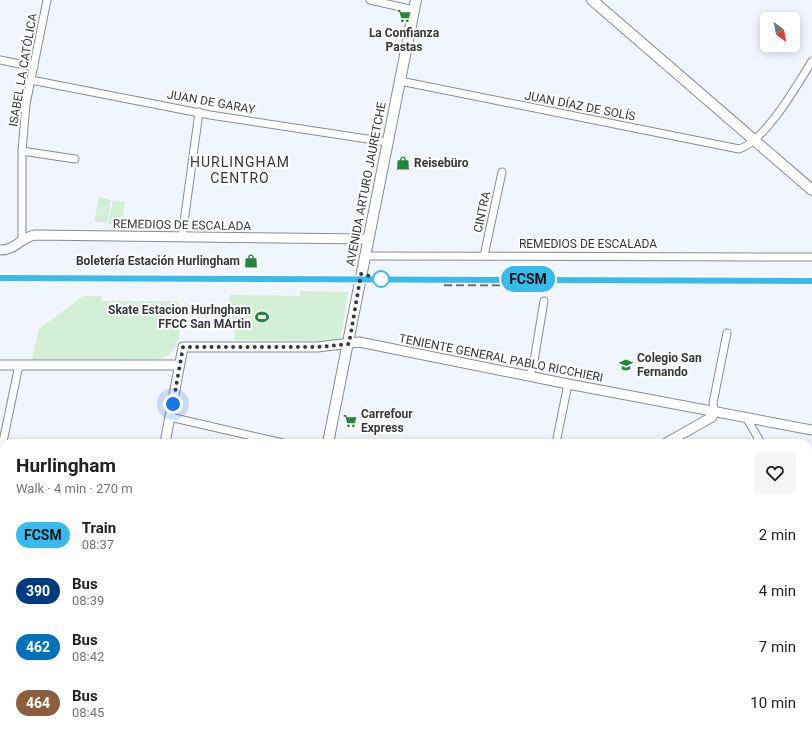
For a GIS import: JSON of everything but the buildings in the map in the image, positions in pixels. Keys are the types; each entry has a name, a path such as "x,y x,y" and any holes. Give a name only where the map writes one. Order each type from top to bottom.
{"main road":[{"path":"592,0 812,190"},
{"name":"AVENIDA ARTURO JAURETCHE","path":"329,439 349,344 368,238 415,5"}],"street":[{"name":"ISABEL LA CATÓLICA","path":"22,239 22,150 26,104 47,0"},
{"path":"370,0 415,5"},
{"path":"0,60 34,67"},
{"path":"755,140 779,112 812,61"},
{"name":"JUAN DE GARAY","path":"31,80 199,112 388,142"},
{"name":"JUAN DÍAZ DE SOLÍS","path":"400,81 739,149 755,140"},
{"path":"182,237 199,112"},
{"path":"22,150 75,159"},
{"name":"CINTRA","path":"484,256 502,172"},
{"name":"REMEDIOS DE ESCALADA","path":"0,250 13,248 22,239 35,235 368,238"},
{"name":"REMEDIOS DE ESCALADA","path":"365,256 812,257"},
{"path":"529,376 533,368 544,301"},
{"path":"673,439 712,417 714,412 713,403 727,333"},
{"name":"TENIENTE GENERAL PABLO RICCHIERI","path":"179,365 183,347 318,347 359,342 568,384 812,430"},
{"path":"0,365 179,365 166,439"},
{"path":"4,439 19,365"},
{"path":"557,439 568,384"},
{"path":"170,417 266,439"},
{"path":"746,417 759,439"}],"green space":[{"path":"99,197 111,200 107,223 94,221"},
{"path":"113,200 125,202 121,226 108,224"},
{"path":"300,291 348,292 341,337 337,341 235,340 229,295 300,296"},
{"path":"83,296 101,296 101,301 179,301 180,334 175,348 170,354 162,359 32,360 39,329"}],"railway":[{"path":"0,278 812,281"},
{"path":"444,285 524,285"}],"train":[{"name":"FCSM","path":"0,278 812,281"}],"place":[{"name":"La Confianza Pastas","path":"404,16"},
{"name":"Reisebüro","path":"403,163"},
{"name":"Boletería Estación Hurlingham","path":"251,261"},
{"name":"Skate Estacion Hurlngham FFCC San MArtin","path":"262,317"},
{"name":"Colegio San Fernando","path":"626,365"},
{"name":"Carrefour Express","path":"350,421"}],"district":[{"name":"HURLINGHAM CENTRO","path":"240,170"}],"route":[{"path":"173,404 181,350 183,347 318,347 349,344 361,274 381,279"}]}
